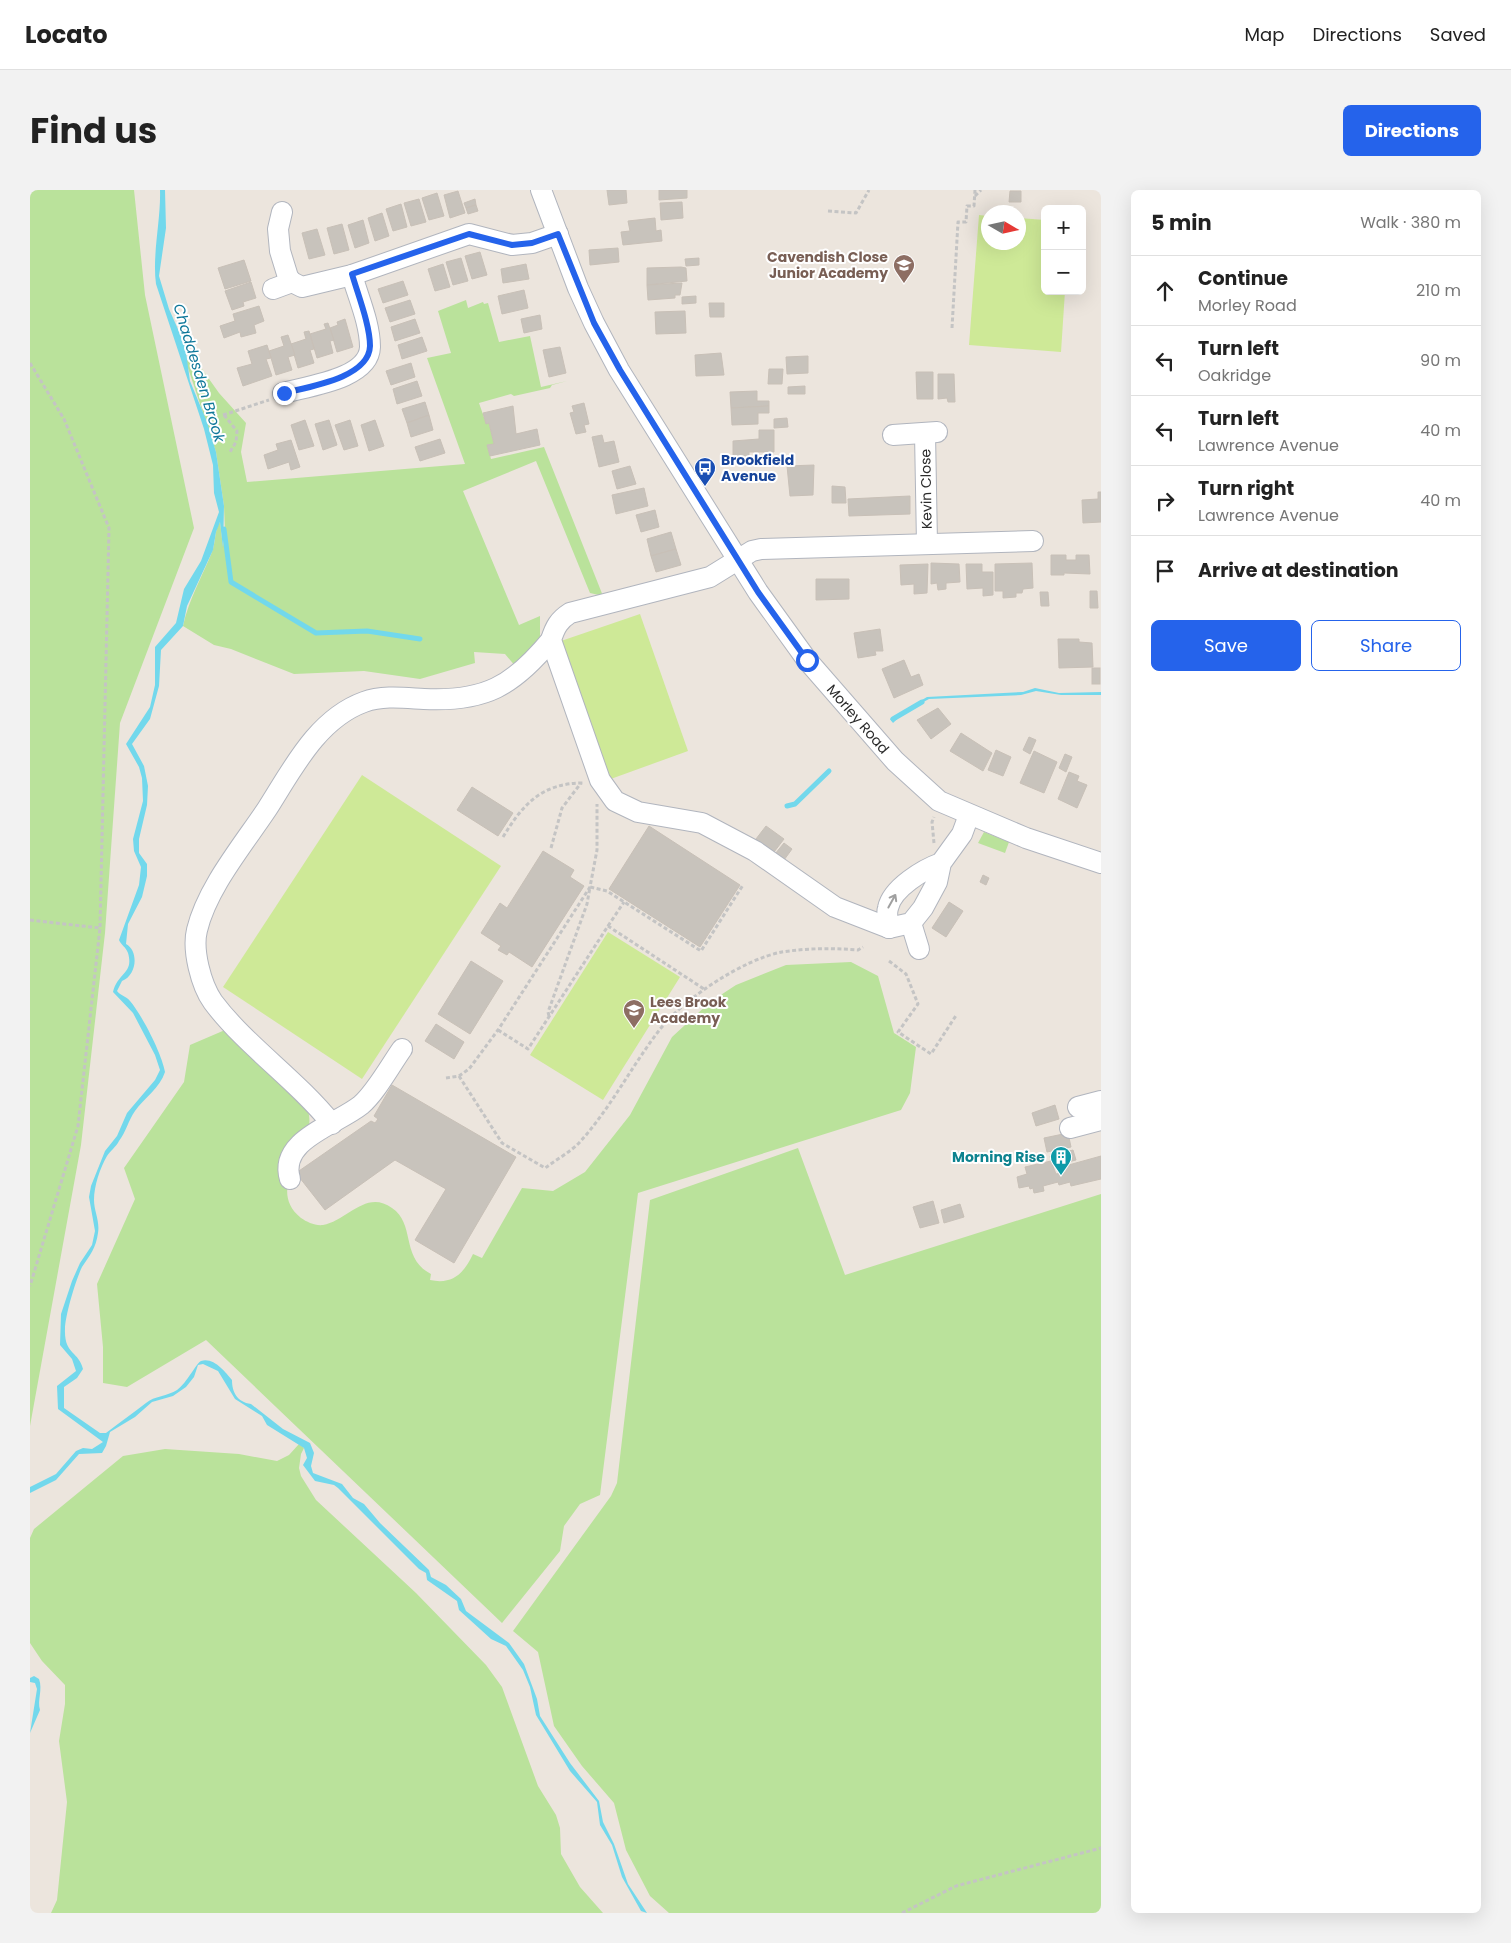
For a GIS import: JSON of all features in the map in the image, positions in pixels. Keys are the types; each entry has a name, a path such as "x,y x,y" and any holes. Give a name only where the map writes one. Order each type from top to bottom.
{"street":[{"name":"Morley Road","path":"542,190 594,323 620,370 737,560 807,660 895,761 939,801 1026,838 1101,863"},
{"path":"282,212 278,229 280,251 292,282 302,287 352,274 469,234 512,245 532,243 558,234"},
{"path":"284,393 357,371 366,361 370,347 368,334 352,274"},
{"path":"273,289 292,282"},
{"name":"Kevin Close","path":"893,435 931,432 927,544"},
{"path":"332,1124 312,1099 233,1025 212,1000 197,965 196,939 196,931 210,896 302,754 328,723 364,702 396,697 464,699 489,692 520,672 535,659 551,640 560,620 570,613 710,577 752,551 761,549 1033,540"},
{"path":"551,640 600,780 609,795 622,806 638,812 702,823 755,851 835,907 888,928 911,923 923,908 937,882 938,855"},
{"path":"888,928 888,907 899,890 962,834 969,815"},
{"path":"911,923 919,949"},
{"path":"290,1179 288,1165 292,1151 362,1104 402,1049"},
{"path":"1078,1107 1101,1101"},
{"path":"1070,1128 1101,1120"}],"path":[{"path":"828,211 856,213 869,190"},
{"path":"952,328 958,222 966,222 967,206 974,206 975,190"},
{"path":"975,196 981,190"},
{"path":"30,363 64,419 109,528 100,928 78,1126 30,1286"},
{"path":"230,452 236,442 237,431 223,415 284,393"},
{"path":"503,837 518,812 538,795 564,785 592,784 600,780"},
{"path":"549,1016 548,1012 587,904 595,867 597,788 600,780"},
{"path":"551,848 562,808 581,783"},
{"path":"935,816 932,822 938,855"},
{"path":"590,887 607,891 701,951 743,885"},
{"path":"446,1078 459,1076 468,1069 498,1030 590,887"},
{"path":"498,1030 528,1049 624,902"},
{"path":"30,920 100,928"},
{"path":"608,926 704,989"},
{"path":"459,1076 502,1142 545,1168 578,1144 611,1102 662,1027 704,989 750,963 780,952 822,948 858,950 863,947"},
{"path":"890,961 906,974 918,1004 898,1032 931,1054 957,1014"},
{"path":"902,1913 956,1886 1101,1848"}],"green space":[{"path":"30,190 134,190 145,295 194,528 120,723 105,933 81,1145 30,1426"},
{"path":"979,215 981,215 981,250 1026,250 1026,219 1041,220 1041,295 1065,295 1061,352 969,345"},
{"path":"466,300 468,308 483,302 484,304 488,303 499,342 530,336 541,387 567,381 552,385 550,388 514,396 511,394 479,403 486,423 489,423 494,444 487,445 491,459 544,447 603,596 590,593 536,461 463,491 519,625 540,616 540,639 516,667 505,654 474,652 475,663 420,679 364,671 294,674 231,649 214,645 183,626 192,597 212,552 220,522 223,547 225,530 224,506 216,452 186,362 192,355 219,393 246,423 241,452 247,482 465,464 427,358 451,353 438,311"},
{"path":"640,614 688,751 608,780 561,641"},
{"path":"362,775 501,866 362,1079 223,987"},
{"path":"984,832 1009,842 1005,853 978,843"},
{"path":"608,932 680,977 603,1100 530,1055"},
{"path":"851,962 878,976 894,1033 916,1047 910,1093 901,1110 638,1193 600,1495 580,1504 564,1526 560,1551 502,1623 206,1340 127,1387 103,1383 103,1347 97,1284 135,1199 124,1168 184,1082 190,1045 225,1030 308,1111 309,1124 306,1138 289,1179 287,1193 291,1206 301,1218 317,1225 323,1225 365,1204 383,1203 392,1208 404,1223 415,1259 421,1267 431,1274 430,1280 445,1281 462,1272 473,1254 482,1258 522,1188 553,1191 585,1172 630,1115 672,1037 710,1002 736,985 786,965"},
{"path":"798,1148 845,1275 1101,1194 1101,1913 669,1913 650,1896 626,1850 614,1803 582,1766 554,1726 538,1652 513,1631 611,1496 617,1483 650,1200"},
{"path":"299,1444 304,1448 299,1468 301,1476 316,1500 416,1593 486,1665 502,1687 538,1786 556,1815 560,1828 561,1854 580,1887 603,1913 51,1913 57,1900 67,1802 59,1741 65,1704 65,1685 42,1661 30,1643 30,1538 34,1529 123,1456 165,1449 239,1454 277,1461 289,1455"}],"water":[{"path":"160,190 165,190 166,228 159,276 169,309 185,345 190,381 207,422 216,452 224,506 223,548 220,522 213,550 187,606 183,626 161,650 159,686 150,719 132,744 144,766 148,786 147,805 139,839 139,853 147,864 147,876 142,897 128,924 126,944 133,952 135,963 131,974 122,981 117,991 128,999 140,1015 156,1045 165,1072 156,1088 135,1111 121,1138 107,1156 98,1177 94,1200 98,1224 97,1238 77,1280 65,1323 67,1344 81,1363 83,1369 77,1378 64,1387 64,1408 100,1433 106,1433 149,1401 177,1390 199,1362 206,1360 215,1363 223,1369 232,1380 234,1392 239,1399 251,1404 283,1429 310,1443 314,1453 311,1466 313,1473 342,1484 353,1498 364,1504 380,1523 429,1570 431,1577 446,1585 461,1599 466,1611 509,1643 524,1664 537,1699 540,1716 570,1763 599,1801 603,1822 614,1844 628,1884 647,1913 641,1911 622,1877 612,1845 600,1825 597,1802 570,1771 536,1715 530,1687 523,1670 506,1646 491,1639 459,1610 457,1601 427,1580 426,1573 419,1569 338,1488 334,1485 315,1481 303,1465 307,1458 304,1448 267,1425 262,1416 235,1399 218,1371 203,1364 198,1365 194,1377 186,1387 173,1396 152,1402 135,1417 110,1432 102,1453 79,1454 56,1480 30,1493 30,1487 56,1474 76,1451 83,1448 92,1449 103,1442 58,1409 57,1386 76,1371 72,1359 60,1345 61,1314 80,1263 92,1245 95,1231 89,1197 91,1186 105,1151 117,1136 127,1113 155,1080 160,1070 155,1055 133,1013 113,992 115,985 129,965 128,953 119,940 139,885 141,867 134,851 133,839 143,801 142,778 139,767 126,744 150,707 155,685 155,647 176,623 184,589 201,561 219,512 214,493 213,465 204,429 156,284 155,261"},
{"path":"1035,688 1059,693 1101,692 1101,695 1061,695 1036,691 1021,695 929,699 903,713 893,723 890,719 927,697 1023,692"},
{"path":"34,1676 39,1679 40,1683 40,1710 30,1733 37,1689 35,1683 30,1682 30,1678"}],"building":[{"path":"607,190 626,190 627,203 609,205"},
{"path":"659,190 687,190 687,198 659,200"},
{"path":"458,191 465,213 450,218 444,195"},
{"path":"1010,191 1021,191 1021,202 1009,202"},
{"path":"437,193 444,216 429,220 422,198"},
{"path":"419,199 426,222 411,226 404,203"},
{"path":"475,199 476,205 466,208 464,203"},
{"path":"682,202 683,218 661,220 660,203"},
{"path":"401,204 407,227 393,231 386,209"},
{"path":"476,205 478,211 468,214 466,208"},
{"path":"382,213 389,236 375,241 368,218"},
{"path":"655,218 656,231 661,230 662,241 623,245 621,232 630,231 628,221"},
{"path":"363,220 369,243 355,248 348,225"},
{"path":"342,224 349,250 334,254 327,228"},
{"path":"317,229 325,255 309,259 302,233"},
{"path":"618,248 619,262 590,265 589,250"},
{"path":"480,252 487,275 472,279 465,256"},
{"path":"461,258 468,281 453,285 446,262"},
{"path":"699,258 699,265 686,266 685,259"},
{"path":"244,260 251,281 225,289 218,268"},
{"path":"443,264 450,287 435,291 428,269"},
{"path":"526,264 529,279 503,283 501,269"},
{"path":"647,268 686,268 687,281 647,285"},
{"path":"403,281 408,295 383,303 378,289"},
{"path":"251,282 256,298 243,302 244,306 232,310 225,291"},
{"path":"682,283 680,295 675,295 675,298 648,300 647,285"},
{"path":"524,290 528,308 502,314 498,296"},
{"path":"696,296 696,303 682,304 682,297"},
{"path":"410,300 415,314 390,322 385,308"},
{"path":"709,303 724,303 724,317 710,317"},
{"path":"259,306 264,321 254,325 256,333 241,337 240,332 224,338 220,326 235,321 233,314"},
{"path":"685,311 686,333 656,334 655,312"},
{"path":"540,315 542,329 524,333 521,319"},
{"path":"345,319 353,347 337,352 330,328 338,325 337,322"},
{"path":"415,319 420,333 395,341 391,327"},
{"path":"328,323 334,340 330,341 333,353 317,358 310,334 326,329 324,324"},
{"path":"309,331 314,349 310,350 314,363 298,368 291,344 306,339 304,332"},
{"path":"288,335 295,355 288,357 292,370 276,375 269,351 284,346 281,337"},
{"path":"422,337 427,351 402,359 398,345"},
{"path":"267,345 271,358 266,359 272,376 243,386 237,368 252,364 248,351"},
{"path":"560,347 566,373 549,377 543,350"},
{"path":"721,353 724,375 696,376 695,355"},
{"path":"808,356 808,373 787,374 786,357"},
{"path":"411,363 415,377 391,385 386,371"},
{"path":"769,369 783,369 782,384 768,384"},
{"path":"916,372 933,372 933,399 917,399"},
{"path":"938,374 954,374 955,402 948,402 947,398 938,399"},
{"path":"417,381 422,396 397,404 393,389"},
{"path":"805,386 805,394 788,394 788,387"},
{"path":"757,391 757,401 769,401 769,406 731,408 730,392"},
{"path":"425,402 429,415 407,423 402,409"},
{"path":"584,403 589,424 584,425 586,432 576,434 570,413 574,412 572,406"},
{"path":"513,406 516,434 537,429 540,445 490,456 487,445 494,444 489,423 486,424 483,413"},
{"path":"769,406 769,413 758,413 758,424 732,425 731,408"},
{"path":"429,415 433,430 411,437 407,423"},
{"path":"787,418 788,427 774,428 774,419"},
{"path":"305,420 314,446 299,450 291,425"},
{"path":"329,420 337,445 323,450 315,424"},
{"path":"350,420 358,446 344,450 335,425"},
{"path":"375,420 384,446 369,451 361,425"},
{"path":"759,430 774,430 774,452 749,452 749,456 733,456 733,441 759,439"},
{"path":"602,435 604,443 614,441 619,462 599,467 592,437"},
{"path":"440,439 445,453 420,461 415,447"},
{"path":"291,440 300,467 291,470 289,462 268,469 264,455 278,450 276,444"},
{"path":"814,465 813,495 790,496 787,466"},
{"path":"630,466 636,484 617,489 612,471"},
{"path":"832,486 845,487 846,503 832,503"},
{"path":"644,488 648,506 616,514 612,495"},
{"path":"1098,492 1101,492 1101,522 1083,523 1082,500 1098,499"},
{"path":"910,496 910,514 849,516 848,499"},
{"path":"655,510 659,527 641,532 636,515"},
{"path":"671,532 676,549 651,556 647,539"},
{"path":"676,549 681,565 656,572 651,556"},
{"path":"1051,555 1066,555 1066,560 1076,560 1076,555 1089,555 1090,574 1064,573 1064,575 1051,575"},
{"path":"931,563 959,564 960,582 946,583 946,589 938,590 937,583 931,584"},
{"path":"1032,563 1033,588 1023,589 1022,593 1016,593 1016,597 1003,598 1003,591 995,591 995,564"},
{"path":"928,564 927,593 914,594 914,584 901,585 900,565"},
{"path":"966,564 982,564 982,572 993,572 993,595 983,596 983,588 967,589"},
{"path":"816,579 849,579 849,599 816,600"},
{"path":"1090,591 1097,591 1098,608 1090,608"},
{"path":"1040,592 1048,592 1049,606 1041,606"},
{"path":"880,629 883,651 875,651 876,655 858,658 854,633"},
{"path":"1058,639 1079,639 1079,642 1092,643 1093,667 1059,668"},
{"path":"904,660 911,677 919,674 923,685 894,698 882,669"},
{"path":"1092,668 1100,668 1100,684 1092,684"},
{"path":"938,708 951,724 931,739 917,720"},
{"path":"961,733 992,753 983,771 950,751"},
{"path":"1029,737 1036,740 1030,754 1023,750"},
{"path":"996,750 1011,757 1003,776 988,770"},
{"path":"1034,751 1057,762 1044,793 1020,783"},
{"path":"1065,754 1072,757 1066,772 1059,768"},
{"path":"1069,772 1079,776 1077,781 1087,785 1077,808 1058,799"},
{"path":"472,787 513,813 498,836 457,810"},
{"path":"649,826 740,885 700,947 609,889"},
{"path":"766,826 784,839 774,852 756,839"},
{"path":"784,843 792,849 784,860 775,854"},
{"path":"543,851 574,870 570,877 584,886 532,967 509,952 507,955 498,950 501,946 481,933 500,903 507,908"},
{"path":"983,875 989,878 986,885 980,882"},
{"path":"949,902 963,911 946,937 932,928"},
{"path":"471,961 503,981 470,1034 438,1014"},
{"path":"436,1024 464,1042 454,1059 425,1041"},
{"path":"392,1085 516,1157 454,1263 415,1240 446,1189 395,1160 325,1210 296,1173 371,1121 375,1123 378,1119 374,1116"},
{"path":"1055,1105 1059,1119 1036,1126 1032,1113"},
{"path":"1068,1133 1071,1147 1047,1152 1044,1138"},
{"path":"1073,1150 1076,1160 1052,1166 1050,1156"},
{"name":"Morning Rise","path":"1101,1156 1101,1179 1071,1186 1070,1182 1059,1185 1058,1182 1043,1186 1044,1191 1034,1193 1033,1188 1030,1189 1029,1186 1019,1188 1017,1177 1027,1174 1025,1167 1051,1161 1056,1174 1066,1172 1065,1166"},
{"path":"933,1201 939,1223 920,1228 913,1207"},
{"path":"960,1204 964,1217 944,1223 941,1210"}],"waterway":[{"path":"224,529 231,582 316,633 367,631 420,639"},
{"path":"893,719 922,702"},
{"path":"787,806 795,804 829,771"}],"place":[{"name":"Cavendish Close Junior Academy","path":"904,284"},
{"name":"Brookfield Avenue","path":"705,487"},
{"name":"Lees Brook Academy","path":"634,1029"},
{"name":"Morning Rise","path":"1061,1176"}],"route":[{"path":"284,393 357,371 366,361 370,347 368,334 352,274 469,234 512,245 532,243 558,234 578,288 594,323 620,370 737,560 807,660"}],"water label":[{"name":"Chaddesden Brook","path":"199,373"}]}
